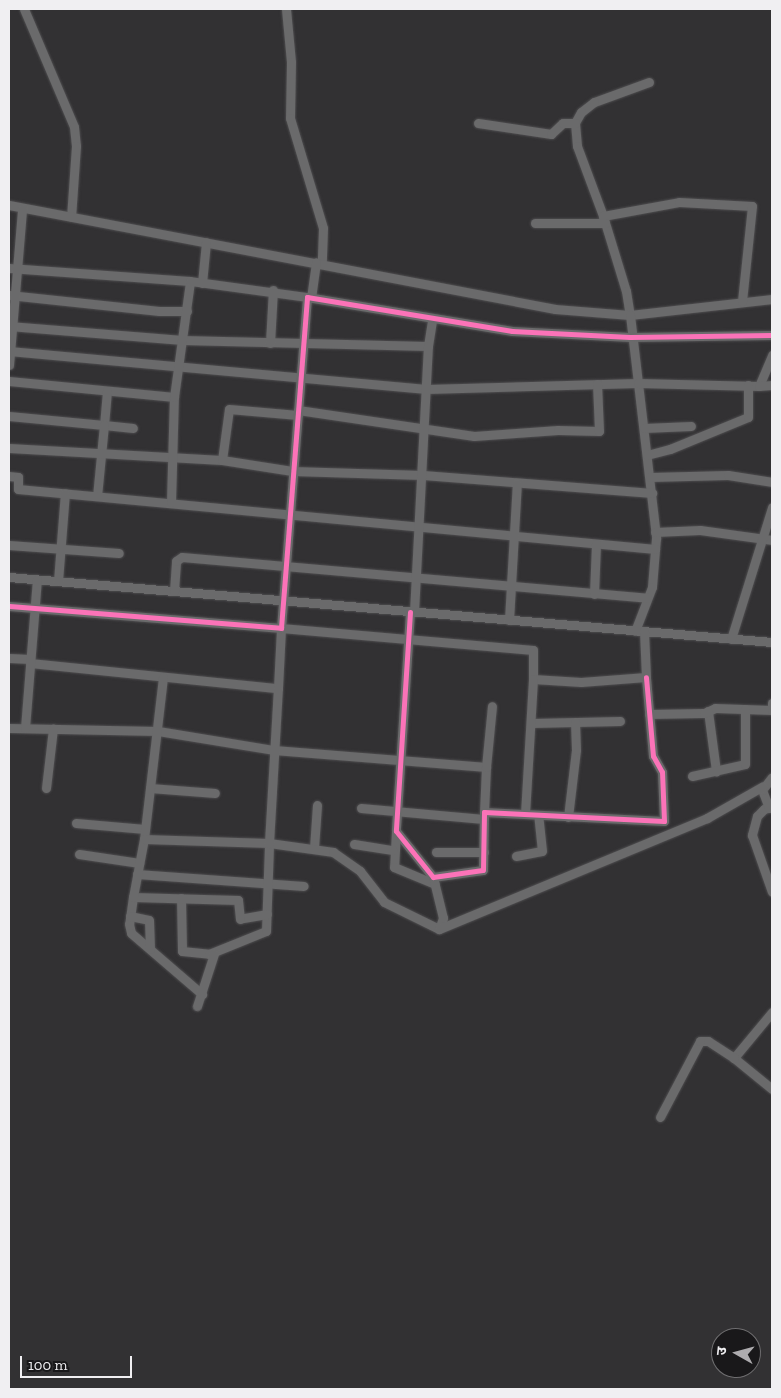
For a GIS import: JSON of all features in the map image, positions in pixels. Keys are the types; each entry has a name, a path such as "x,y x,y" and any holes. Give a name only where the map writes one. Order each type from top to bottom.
{"street":[{"path":"24,9 74,127 76,146 71,217"},
{"path":"181,898 182,951 191,954 214,954 263,934 267,926 274,750 292,471 303,345 309,298 319,263 323,228 290,118 290,62 286,9"},
{"path":"361,808 396,812 484,816 525,814 664,821 662,772 652,756 646,677 639,631 647,598 652,587 655,532 644,428 630,337 630,315 626,290 604,219 577,146 575,123 581,112 594,102 649,82"},
{"path":"478,123 548,134 554,133 563,123 575,123"},
{"path":"535,223 604,219 679,202 752,206 742,302"},
{"path":"9,205 555,309 630,315 772,299"},
{"path":"9,365 13,268 22,209"},
{"path":"202,283 206,242"},
{"path":"13,268 273,290 432,320 512,331 630,337 772,335"},
{"path":"171,502 174,458 174,397 190,282"},
{"path":"270,342 273,290"},
{"path":"12,295 160,311 187,311"},
{"path":"432,320 428,346 420,529 408,639 396,831 393,850 394,867 434,881 483,870 486,767 492,706"},
{"path":"10,326 182,340 270,342 303,345 428,346"},
{"path":"9,352 426,389 638,383 772,385"},
{"path":"759,386 772,355"},
{"path":"9,382 174,397"},
{"path":"222,460 229,409 298,413 474,436 558,430 599,431 597,384"},
{"path":"647,455 670,449 748,418 748,385"},
{"path":"97,496 107,391"},
{"path":"9,416 133,428"},
{"path":"644,428 691,426"},
{"path":"9,448 222,460 292,471 423,475 652,493"},
{"path":"650,477 728,474 772,482"},
{"path":"9,476 18,476 18,489 171,502 420,529 655,549"},
{"path":"509,620 517,483"},
{"path":"58,580 65,493"},
{"path":"731,639 772,507"},
{"path":"655,532 700,530 762,537 772,540"},
{"path":"594,594 596,544"},
{"path":"9,545 119,553"},
{"path":"174,591 178,558 286,565 647,598"},
{"path":"9,577 283,602 772,642"},
{"path":"25,728 37,579"},
{"path":"9,606 533,650 532,723 525,814"},
{"path":"9,658 163,677 278,688"},
{"path":"163,677 145,834 130,916 131,933 202,994"},
{"path":"533,679 581,682 646,677"},
{"path":"772,703 772,720"},
{"path":"649,714 708,711 715,708 772,710"},
{"path":"692,776 745,764 745,709"},
{"path":"708,711 716,771"},
{"path":"532,723 620,721"},
{"path":"568,817 576,750 575,722"},
{"path":"9,728 158,731 274,750 486,767"},
{"path":"46,788 53,728"},
{"path":"76,823 145,834 314,848 342,856 360,870 384,902 439,929 707,818 763,786 772,778"},
{"path":"763,786 762,794 771,808 757,816 752,835 772,892"},
{"path":"150,788 214,793"},
{"path":"314,848 318,805"},
{"path":"516,856 542,851 538,815"},
{"path":"396,831 434,881 443,918 439,929"},
{"path":"354,844 393,850"},
{"path":"436,852 484,852"},
{"path":"79,854 139,863"},
{"path":"137,874 304,886"},
{"path":"133,897 238,900 240,919 267,914"},
{"path":"130,916 149,920 150,949"},
{"path":"197,1006 214,954"},
{"path":"734,1058 772,1012"},
{"path":"660,1117 700,1041 708,1040 734,1058 772,1090"}],"cycle path":[{"path":"9,606 281,628 307,297 512,331 630,337 772,335"},
{"path":"410,612 396,831 433,877 483,870 484,812 664,821 662,772 653,756 646,677"}]}
